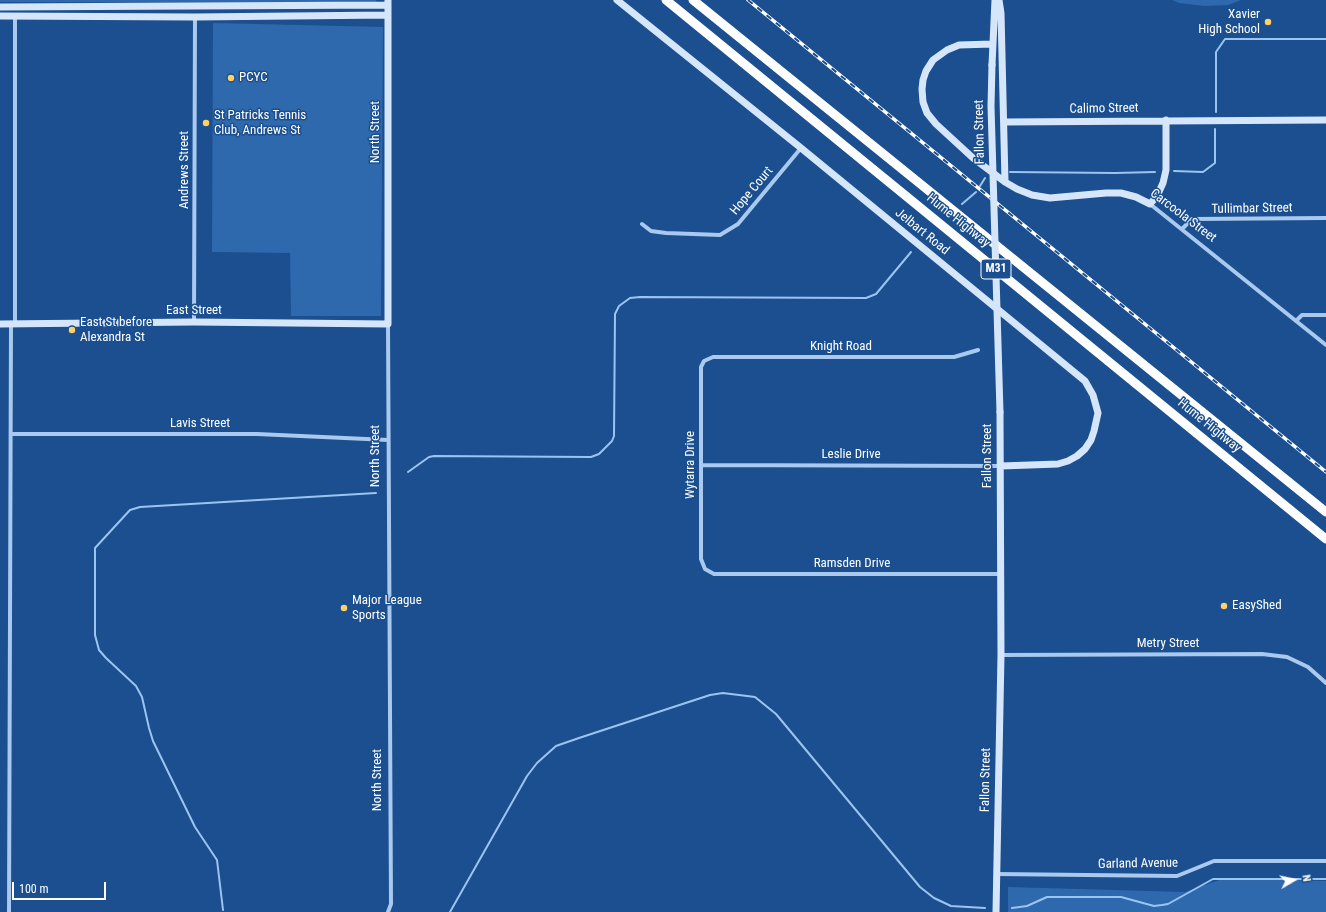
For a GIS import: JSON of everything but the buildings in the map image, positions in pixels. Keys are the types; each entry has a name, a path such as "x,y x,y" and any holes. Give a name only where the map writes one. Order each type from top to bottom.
{"highway":[{"name":"Hume Highway","path":"666,0 1326,539"},
{"name":"Hume Highway","path":"693,0 1326,512"}],"street":[{"name":"Jelbart Road","path":"617,0 801,148 1085,381 1096,402 1098,413 1097,423 1091,440 1085,449 1077,456 1058,464 1001,466"},
{"name":"Fallon Street","path":"995,0 992,44 992,106 1001,466 1001,655 996,912"},
{"path":"999,0 1001,13 1005,182"},
{"path":"0,7 388,3"},
{"name":"North Street","path":"388,3 388,440 391,904 388,912"},
{"path":"195,6 195,17"},
{"path":"9,912 11,434 16,7"},
{"path":"0,16 195,17 388,15"},
{"name":"Andrews Street","path":"194,322 195,17"},
{"name":"Carcoola Street","path":"992,44 965,44 953,47 933,60 926,71 923,80 923,96 928,113 936,124 973,158 1005,182 1032,195 1050,198 1106,193 1121,194 1136,197 1150,204 1326,345"},
{"path":"1150,204 1157,196 1163,183 1166,170 1166,120"},
{"name":"Calimo Street","path":"1004,122 1326,120"},
{"name":"Hope Court","path":"642,224 651,231 720,235 738,224 801,148"},
{"name":"Tullimbar Street","path":"1182,229 1192,219 1326,218"},
{"path":"1296,321 1302,316 1326,315"},
{"name":"East Street","path":"0,324 194,322 388,324"},
{"name":"Knight Road","path":"704,361 713,357 954,357 978,350"},
{"name":"Wytarra Drive","path":"704,361 701,375 701,560 705,568"},
{"name":"Lavis Street","path":"11,434 257,434 388,440"},
{"name":"Leslie Drive","path":"702,465 1001,466"},
{"name":"Ramsden Drive","path":"705,568 714,574 1000,574"},
{"name":"Metry Street","path":"1001,655 1262,654 1287,657 1294,660 1308,667 1326,683"},
{"name":"Garland Avenue","path":"996,874 1177,876 1214,861 1326,861"}],"shaded area":[{"path":"0,0 376,0 377,3 0,2"},
{"path":"1172,0 1241,0 1228,5 1204,6 1179,3"},
{"path":"213,23 383,27 381,316 291,316 290,253 212,252"},
{"path":"1225,878 1326,881 1326,912 1008,912 1008,887 1185,892"}],"waterway":[{"path":"1216,112 1216,52 1225,39 1326,39"},
{"path":"1174,171 1203,172 1215,163 1215,129"},
{"path":"1010,172 1155,172"},
{"path":"980,186 985,178"},
{"path":"962,204 976,192"},
{"path":"408,472 429,457 434,456 591,457 599,454 612,441 614,436 615,314 619,306 630,298 866,298 876,294 911,252"},
{"path":"223,910 217,860 195,827 153,741 142,697 136,686 99,650 95,635 95,548 130,510 140,507 376,493"},
{"path":"450,912 527,776 537,763 556,746 710,695 723,693 755,697 776,714 920,887 934,898 951,906 985,908"},
{"path":"1012,908 1027,906 1047,897 1121,897 1154,906 1168,904 1213,879 1326,879"}],"railway":[{"path":"748,0 1326,472"}],"place":[{"name":"Xavier High School","path":"1268,22"},
{"name":"PCYC","path":"231,78"},
{"name":"St Patricks Tennis Club, Andrews St","path":"206,123"},
{"name":"East St before Alexandra St","path":"72,330"},
{"name":"EasyShed","path":"1224,606"},
{"name":"Major League Sports","path":"344,608"}]}
